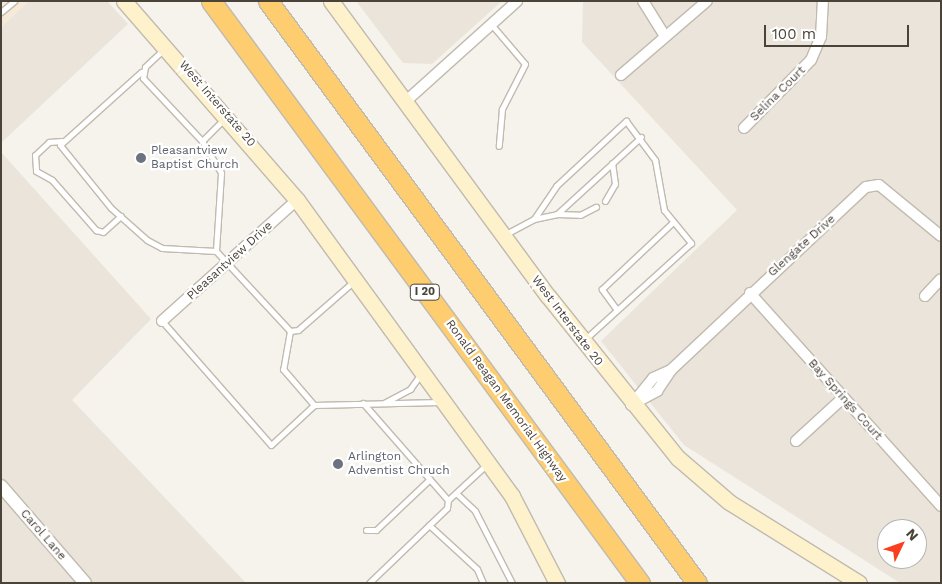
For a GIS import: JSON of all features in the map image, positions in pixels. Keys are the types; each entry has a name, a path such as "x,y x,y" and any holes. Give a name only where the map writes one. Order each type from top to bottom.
{"highway":[{"name":"Ronald Reagan Memorial Highway","path":"212,1 640,583"},
{"path":"268,1 697,583"}],"main road":[{"name":"West Interstate 20","path":"124,1 228,116 297,200 418,364 488,463 533,532 556,583"},
{"name":"West Interstate 20","path":"331,1 582,341 631,405 678,458 729,502 859,583"}],"street":[{"path":"405,102 517,1"},
{"path":"644,1 664,34"},
{"path":"621,75 664,34 706,1"},
{"name":"Selina Court","path":"744,128 811,60 821,36 823,1"},
{"name":"Glengate Drive","path":"631,405 657,391 671,370 750,293 870,185 879,185 941,236"},
{"name":"Pleasantview Drive","path":"162,321 297,200"},
{"path":"925,296 941,279"},
{"name":"Bay Springs Court","path":"750,293 941,506"},
{"name":"Glengate Drive","path":"631,405 649,382 671,370"},
{"path":"649,382 657,391"},
{"path":"796,441 843,398"},
{"name":"Carol Lane","path":"1,486 85,583"}],"lane":[{"path":"1,12 14,1"},
{"path":"491,24 524,64 502,109 499,146"},
{"path":"121,216 103,232 96,230 52,180 36,171 35,156 49,142 62,140 166,48"},
{"path":"141,72 202,141 221,173 216,250 290,331"},
{"path":"202,141 228,116"},
{"path":"534,219 556,186 626,121 641,137 655,160 664,210 691,243 582,341"},
{"path":"557,214 641,137"},
{"path":"62,140 63,150 121,216 155,246 216,250"},
{"path":"605,201 615,184 612,163"},
{"path":"504,235 534,219 557,214 580,215 596,207"},
{"path":"617,310 602,289 673,222"},
{"path":"290,331 298,330 355,280"},
{"path":"162,321 271,445 314,405 445,402"},
{"path":"290,331 284,368 314,405"},
{"path":"382,404 414,385 420,375 418,364"},
{"path":"363,403 448,500"},
{"path":"370,583 447,508 448,500 488,463"},
{"path":"366,530 376,530 430,479"},
{"path":"456,493 476,511 512,583"},
{"path":"429,525 477,569 483,583"}],"shaded area":[{"path":"1,1 29,1 1,27"},
{"path":"29,1 107,1 128,24 1,143 1,27"},
{"path":"356,1 502,1 432,64 403,63"},
{"path":"583,1 941,1 941,583 900,583 878,569 927,569 927,519 877,519 877,568 684,445 601,341 737,210 582,42"},
{"path":"1,152 151,319 72,400 246,583 1,583"}],"place":[{"name":"Pleasantview Baptist Church","path":"141,158"},
{"name":"Arlington Adventist Chruch","path":"338,464"}]}
